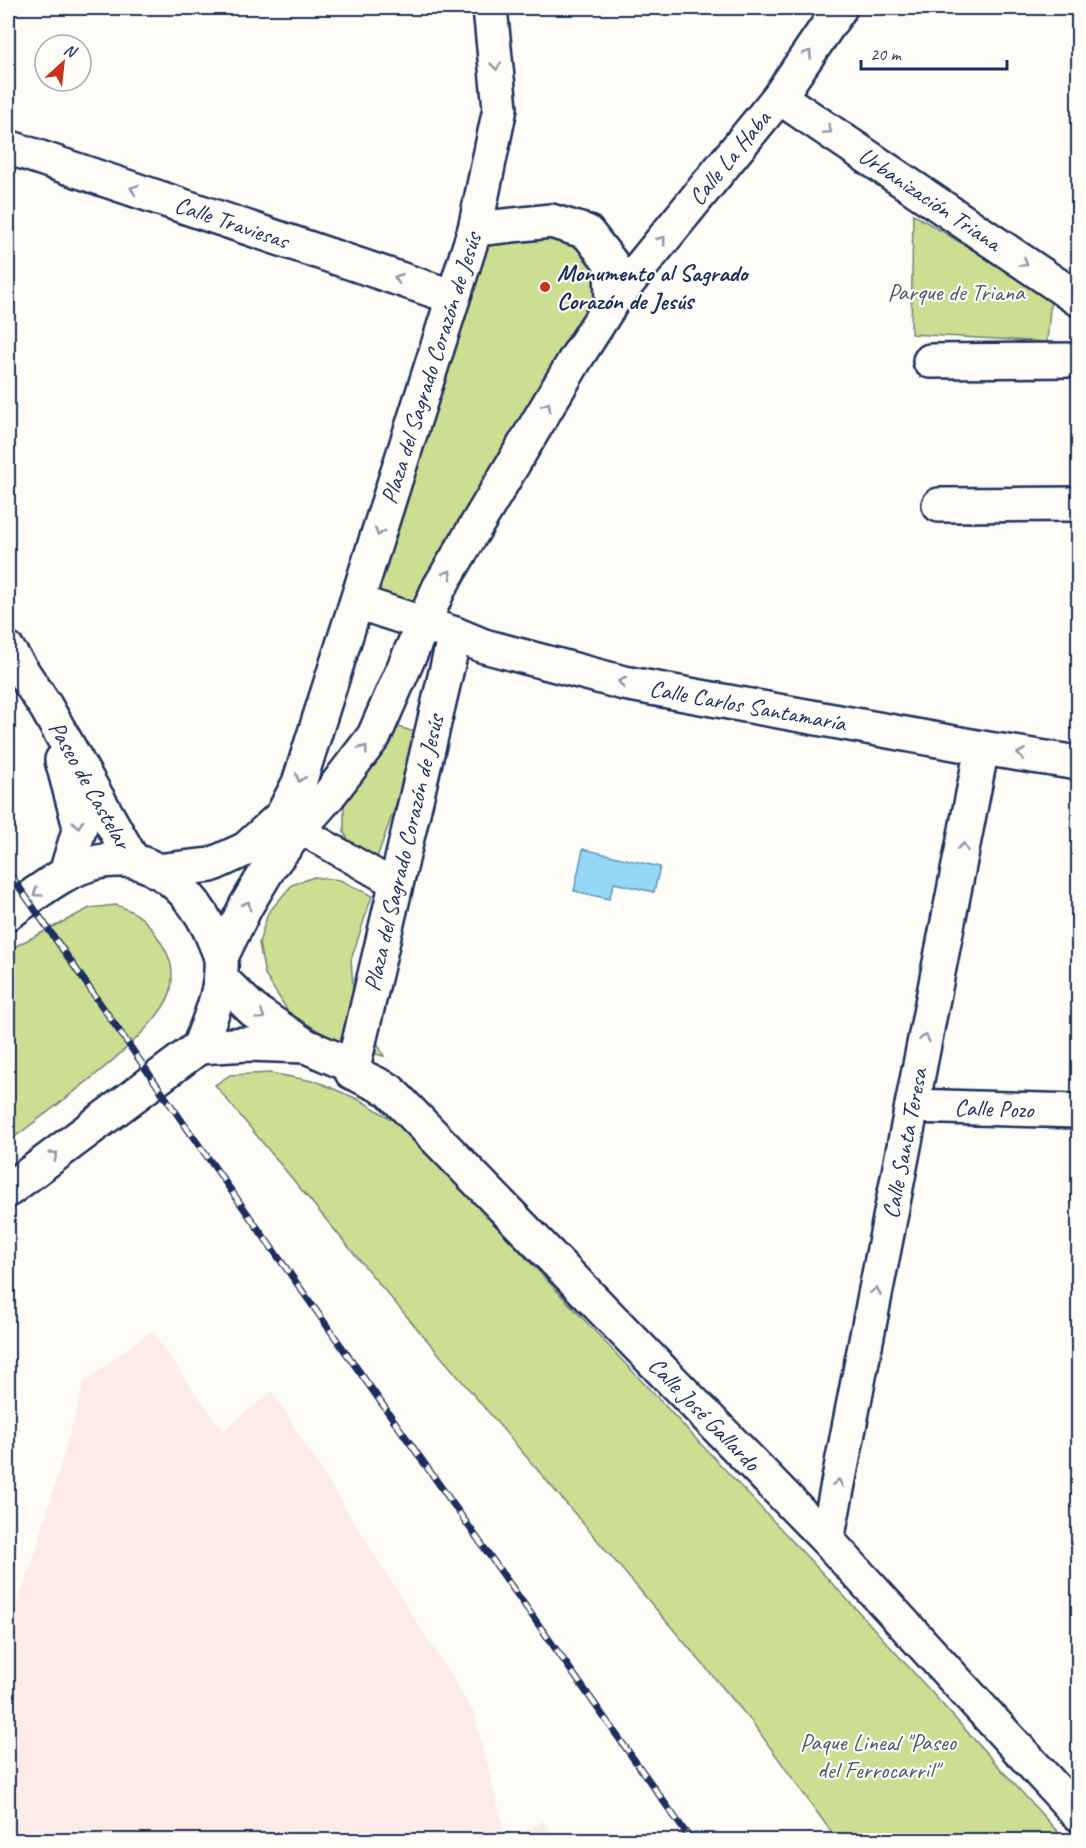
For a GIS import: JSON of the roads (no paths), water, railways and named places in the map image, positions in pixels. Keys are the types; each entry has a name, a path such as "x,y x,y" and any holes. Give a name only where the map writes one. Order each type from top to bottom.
{"street":[{"path":"475,229 500,108 490,8"},
{"name":"Calle La Haba","path":"612,302 779,98 840,8"},
{"name":"Urbanización Triana","path":"779,98 1078,299"},
{"name":"Calle Traviesas","path":"8,147 453,297"},
{"name":"Plaza del Sagrado Corazón de Jesús","path":"8,913 66,873 99,861 145,866 211,865 246,849 282,816 299,783 475,229 551,221 587,231 611,263 612,302 574,360 439,588 374,736 270,866 246,906 221,968 213,1012 199,1047"},
{"path":"930,361 1078,360"},
{"path":"939,505 1078,504"},
{"path":"357,602 423,625"},
{"name":"Calle Carlos Santamaría","path":"423,625 455,634 484,646 624,683 982,748 1078,763"},
{"name":"Plaza del Sagrado Corazón de Jesús","path":"352,1072 455,634"},
{"name":"Paseo de Castelar","path":"8,650 145,866"},
{"name":"Paseo de Castelar","path":"46,707 68,777 80,827 66,873"},
{"name":"Calle Santa Teresa","path":"827,1540 982,748"},
{"path":"145,866 181,888 208,923 221,968 253,1010 306,1046"},
{"path":"8,1190 199,1047 248,1044 306,1046"},
{"name":"Calle José Gallardo","path":"306,1046 350,1065 352,1072 389,1090 827,1540 1078,1814"},
{"name":"Calle Pozo","path":"912,1106 1078,1110"}],"lane":[{"path":"299,829 396,885"}],"water":[{"path":"583,849 660,867 654,892 614,883 609,899 574,891"}],"railway":[{"path":"8,871 184,1124 691,1840"}],"place":[{"name":"Monumento al Sagrado Corazón de Jesús","path":"545,287"}],"park label":[{"name":"Parque de Triana","path":"956,292"},
{"name":"Paque Lineal \"Paseo del Ferrocarril\"","path":"878,1756"}]}
